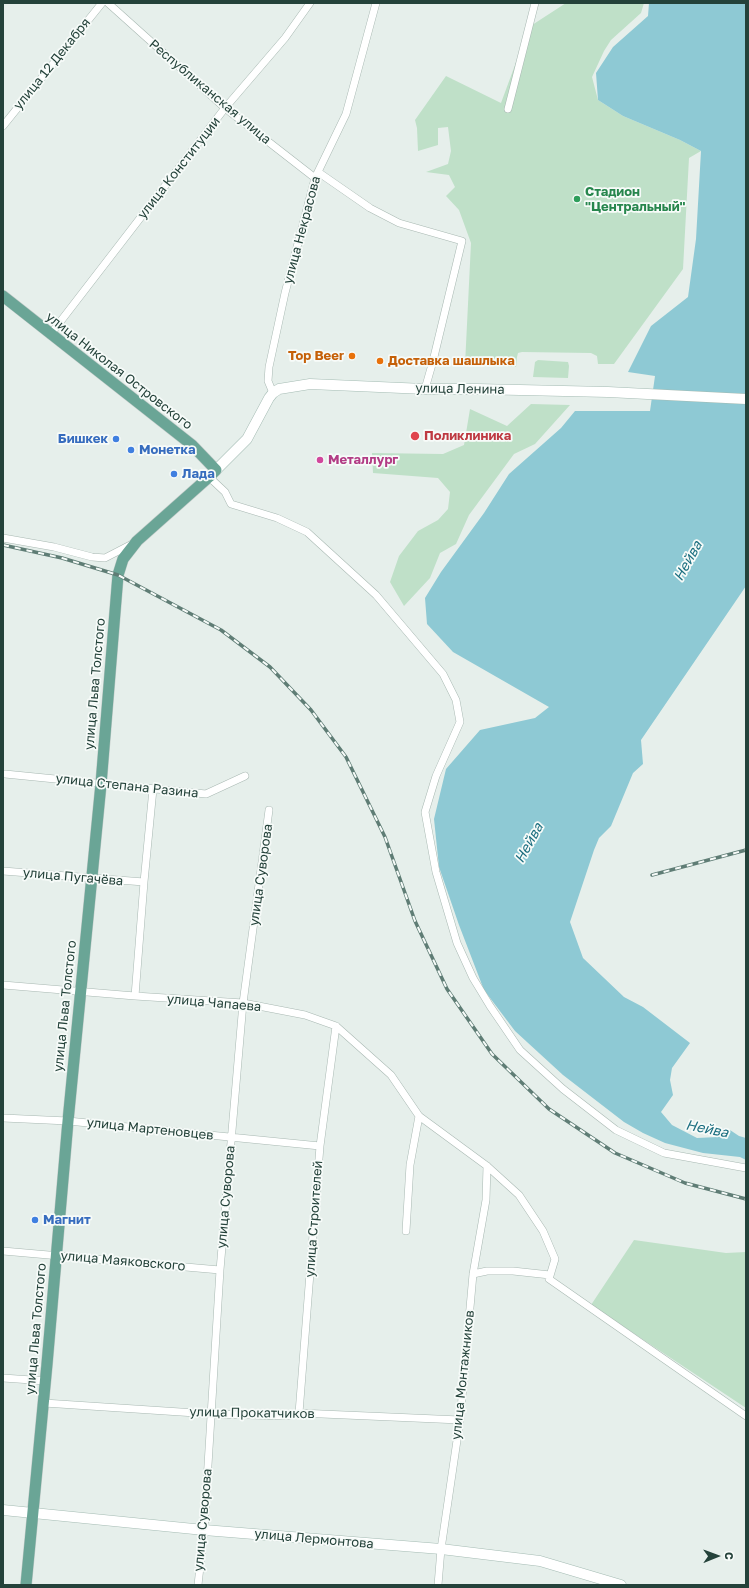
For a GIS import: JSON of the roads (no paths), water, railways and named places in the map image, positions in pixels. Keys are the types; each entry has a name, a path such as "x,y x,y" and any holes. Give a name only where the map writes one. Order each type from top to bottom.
{"main road":[{"name":"улица Николая Островского","path":"3,296 50,335 192,445 213,474"},
{"name":"улица Льва Толстого","path":"26,1585 46,1381 68,1121 101,784 118,575 123,559 137,540 213,474"}],"street":[{"name":"улица 12 Декабря","path":"3,126 102,3"},
{"name":"Республиканская улица","path":"108,3 225,108 316,175 370,208 400,223 462,241 425,389"},
{"name":"улица Конституции","path":"50,335 225,108 285,38 310,3"},
{"name":"улица Некрасова","path":"274,393 268,381 269,367 285,293 316,175 346,114 376,3"},
{"path":"508,109 535,3"},
{"name":"улица Ленина","path":"274,393 279,389 310,384 425,389 608,392 746,399"},
{"path":"274,393 269,398 247,439 213,474 231,504 278,518 307,532 376,595 443,674 456,700 460,722 436,776 426,812 436,872 457,943 473,978 490,1006 520,1050 563,1089 616,1130 664,1153 746,1168"},
{"path":"3,538 54,547 92,557 105,558 119,552 137,540"},
{"name":"улица Степана Разина","path":"4,774 206,794 245,776"},
{"path":"135,996 153,789"},
{"name":"улица Суворова","path":"198,1585 204,1530 220,1270 243,1003 269,810"},
{"name":"улица Пугачёва","path":"3,871 144,882"},
{"name":"улица Чапаева","path":"3,985 243,1003 305,1015 336,1026 391,1075 419,1116 487,1166 519,1195 543,1231 555,1259 550,1276"},
{"name":"улица Строителей","path":"299,1413 320,1146 336,1026"},
{"path":"406,1231 410,1165 419,1116"},
{"name":"улица Мартеновцев","path":"3,1118 68,1121 320,1146"},
{"name":"улица Монтажников","path":"438,1585 441,1549 460,1420 474,1274 486,1200 487,1166"},
{"name":"улица Маяковского","path":"3,1251 220,1270"},
{"path":"474,1274 487,1271 513,1271 550,1276 549,1279 746,1416"},
{"path":"3,1378 46,1381"},
{"name":"улица Прокатчиков","path":"44,1403 211,1414 287,1416 299,1413 460,1420"},
{"name":"улица Лермонтова","path":"3,1510 204,1530 441,1549 540,1561 621,1585"}],"water":[{"name":"Нейва","path":"649,3 746,3 746,586 641,740 643,764 633,773 611,826 599,838 570,922 583,958 624,997 643,1007 690,1043 672,1068 670,1080 673,1095 661,1112 672,1125 697,1138 718,1137 720,1129 727,1128 739,1136 746,1138 746,1160 740,1157 703,1153 665,1143 643,1133 624,1122 563,1075 515,1031 484,990 459,925 439,867 434,819 446,769 480,730 535,718 549,707 453,652 427,624 425,598 441,572 484,513 509,474 561,428 575,411 650,411 655,376 628,372 651,326 688,297 696,239 701,151 680,140 623,116 598,100 596,73 613,47 648,16"}],"railway":[{"path":"3,545 62,558 118,575 221,630 270,667 311,710 346,757 385,837 415,921 447,989 492,1054 549,1109 615,1153 685,1183 746,1199"},
{"path":"652,875 746,850"}],"place":[{"name":"Стадион \"Центральный\"","path":"577,199"},
{"name":"Top Beer","path":"352,356"},
{"name":"Доставка шашлыка","path":"380,361"},
{"name":"Поликлиника","path":"415,436"},
{"name":"Бишкек","path":"116,439"},
{"name":"Монетка","path":"131,450"},
{"name":"Металлург","path":"320,460"},
{"name":"Лада","path":"174,474"},
{"name":"Магнит","path":"35,1220"}]}
